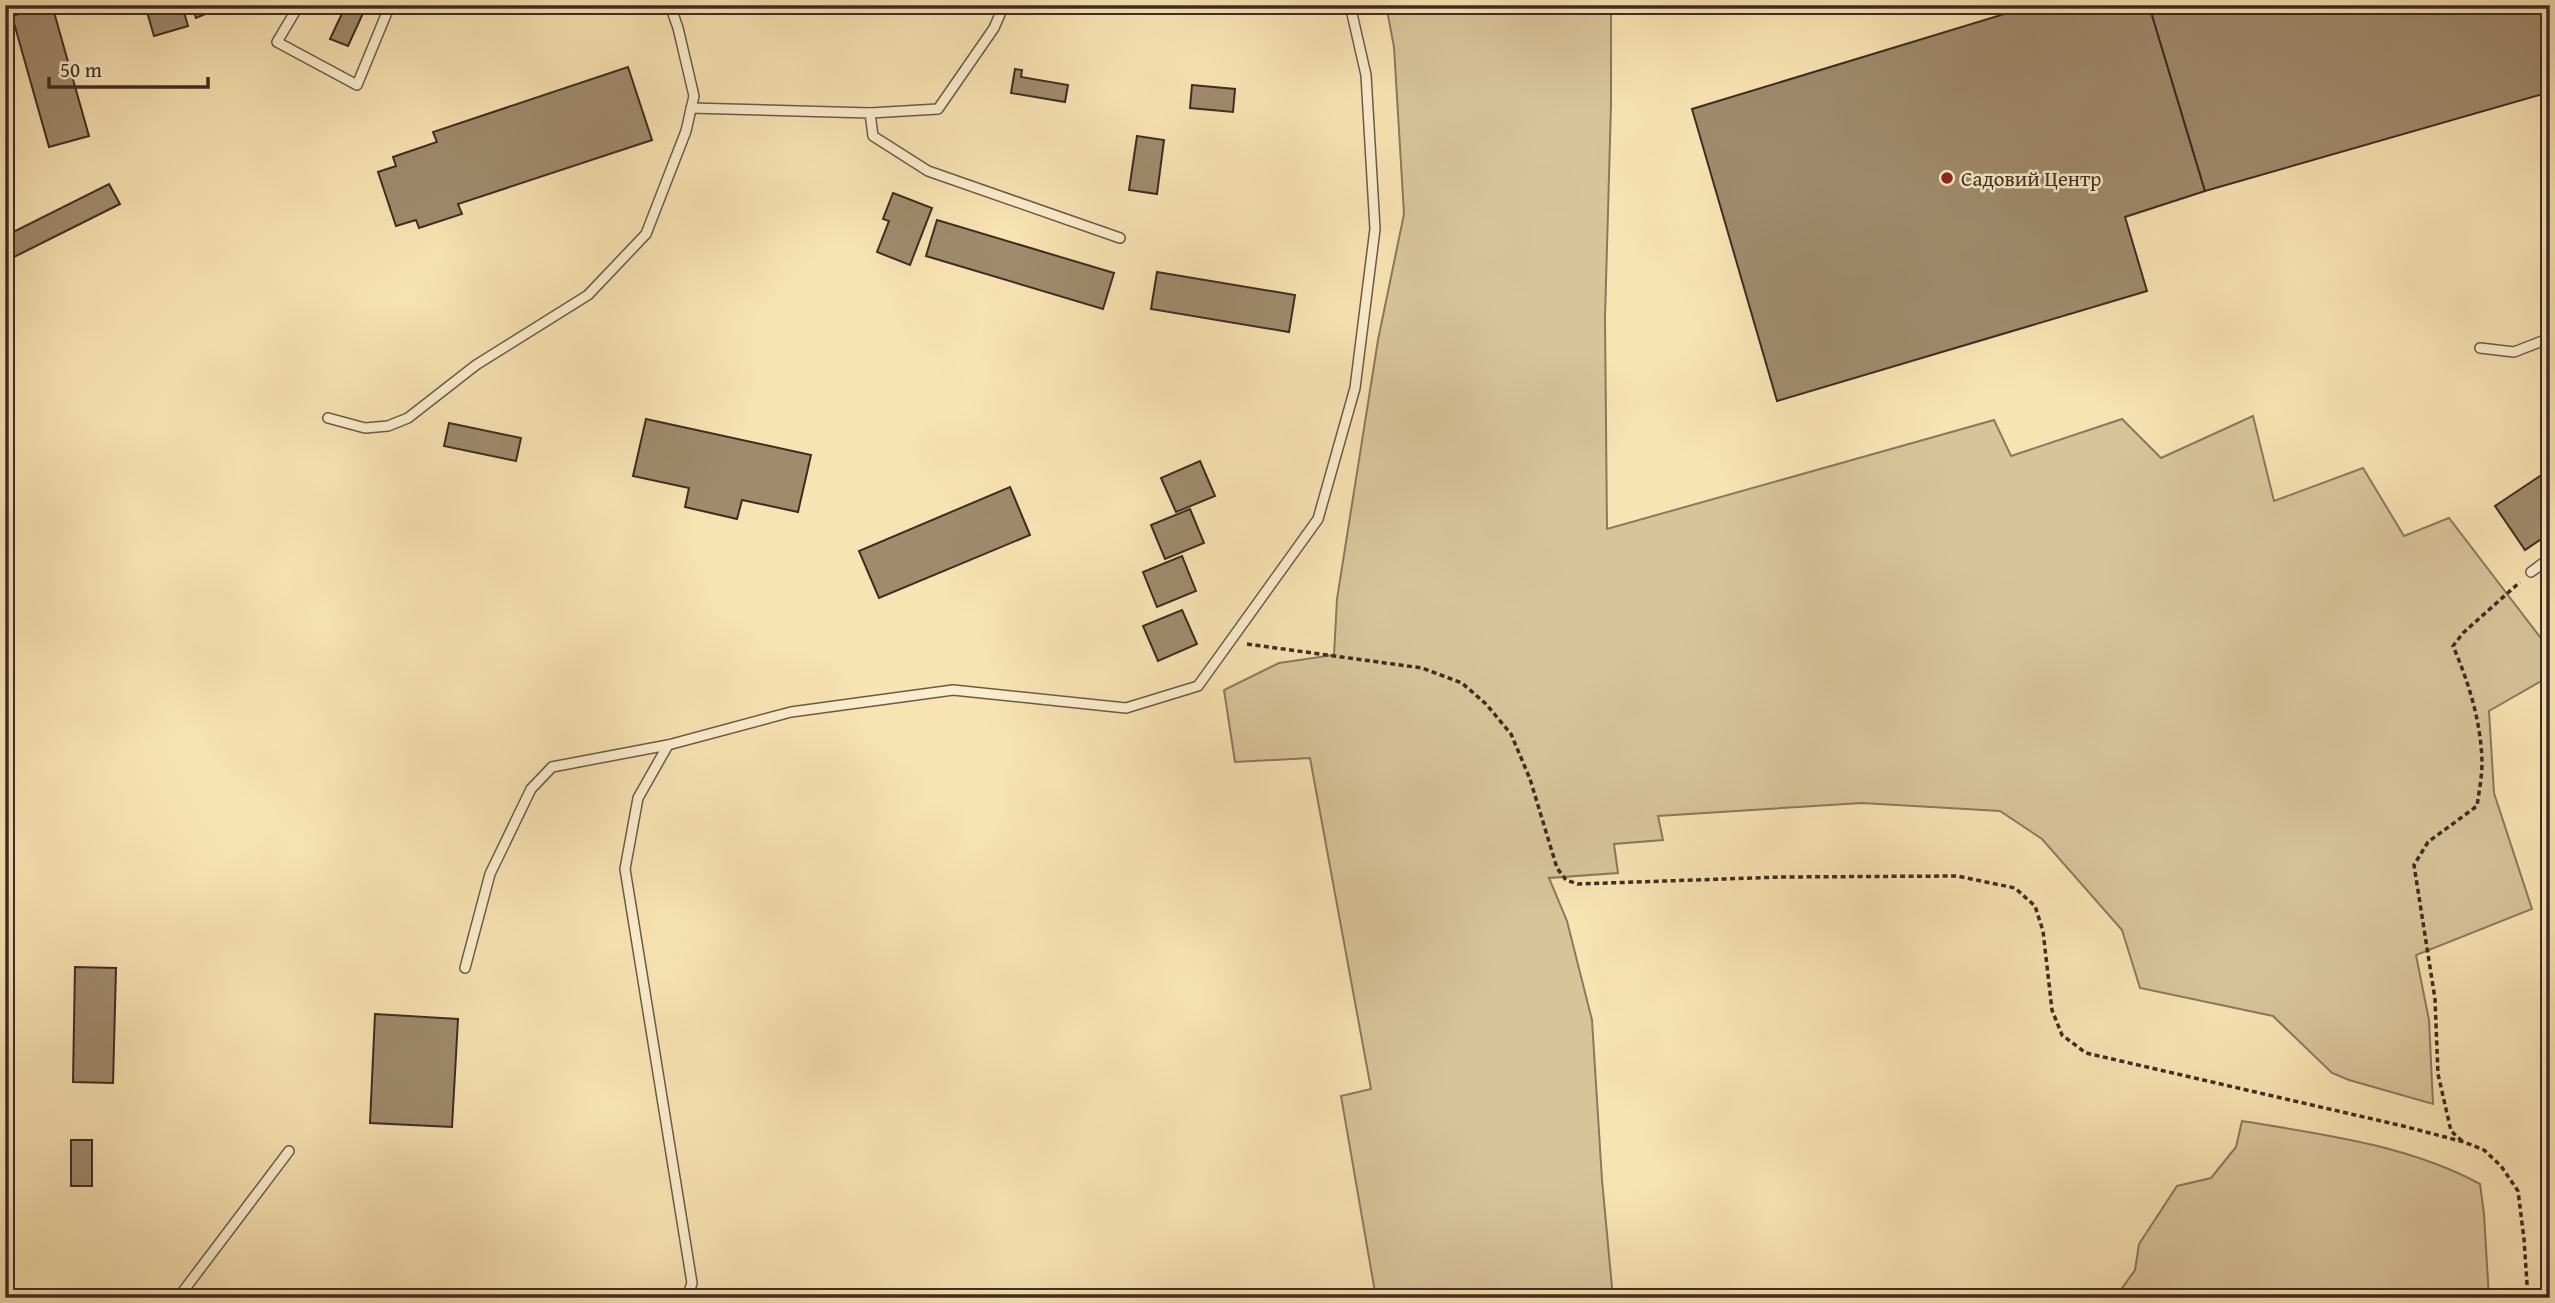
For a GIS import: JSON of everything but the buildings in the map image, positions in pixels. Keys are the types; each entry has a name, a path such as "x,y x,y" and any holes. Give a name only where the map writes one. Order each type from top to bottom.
{"lane":[{"path":"299,5 277,41 357,85 390,5"},
{"path":"328,418 365,428 388,426 408,418 477,365 587,295 646,234 686,131 694,96 670,5"},
{"path":"691,108 870,114 938,108 994,28 1004,5"},
{"path":"465,968 490,874 531,789 552,767 668,745 791,712 953,690 1126,708 1198,686 1318,519 1354,388 1375,229 1366,75 1350,5"},
{"path":"870,114 873,136 928,171 1120,238"},
{"path":"2480,348 2514,352 2550,338"},
{"path":"2531,572 2550,558"},
{"path":"668,745 638,798 625,869 696,1298"},
{"path":"178,1298 289,1151"},
{"path":"687,1298 692,1283"}],"path":[{"path":"2464,1142 2451,1131 2438,1074 2435,999 2414,865 2428,842 2477,806 2482,763 2477,722 2469,682 2453,646 2463,633 2531,572"},
{"path":"1231,642 1422,668 1462,684 1486,704 1510,734 1530,779 1557,868 1566,880 1578,884 1782,877 1956,876 2015,888 2035,906 2043,931 2052,1010 2062,1035 2086,1053 2464,1142 2484,1150 2501,1166 2518,1191 2528,1298"}],"shaded area":[{"path":"1386,5 1611,5 1605,318 1607,529 1994,420 2011,456 2122,419 2161,458 2253,416 2274,501 2363,468 2404,536 2449,518 2550,650 2550,676 2489,711 2494,793 2532,909 2416,955 2429,1020 2433,1104 2332,1073 2273,1016 2140,988 2122,930 2042,839 2000,811 1862,803 1658,816 1663,840 1614,844 1618,873 1549,878 1567,921 1592,1020 1613,1298 1376,1298 1341,1096 1371,1089 1310,758 1235,762 1224,690 1279,663 1334,655 1337,599 1378,340 1404,214 1394,47"},
{"path":"2242,1121 2333,1136 2394,1150 2480,1184 2489,1298 2115,1298 2135,1270 2139,1244 2177,1186 2211,1178 2236,1147"}],"place":[{"name":"Садовий Центр","path":"1947,178"}]}
